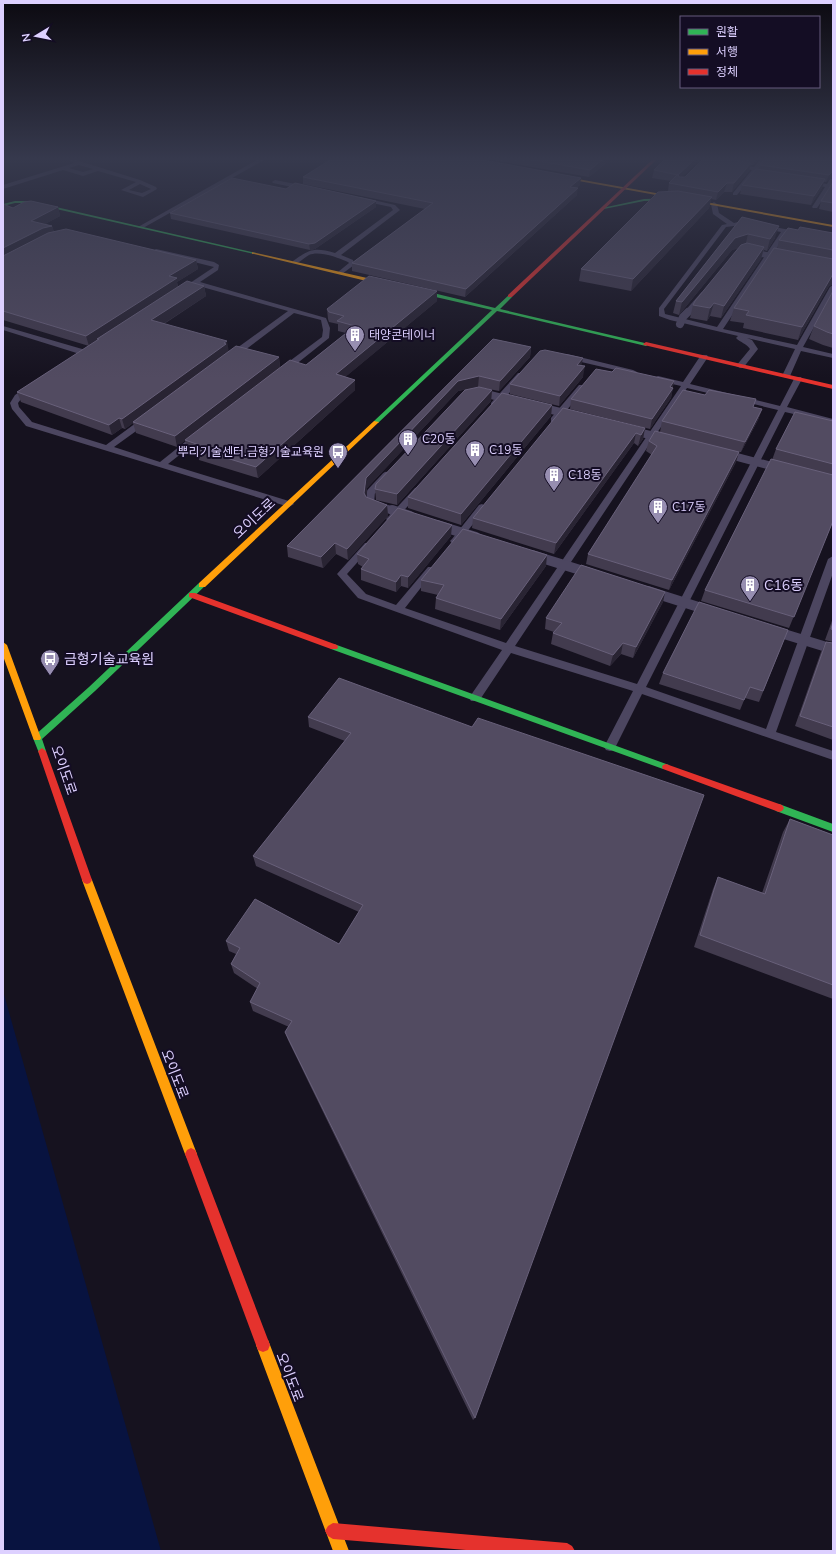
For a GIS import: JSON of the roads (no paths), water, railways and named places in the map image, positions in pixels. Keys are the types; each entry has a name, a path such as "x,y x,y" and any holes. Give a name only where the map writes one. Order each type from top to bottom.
{"main road":[{"path":"165,233 833,387"},
{"name":"오이도로","path":"341,1551 75,848 37,738 92,689 578,233"},
{"path":"192,595 833,828"},
{"path":"3,645 37,738"},
{"path":"333,1531 567,1551"}],"lane":[{"path":"335,256 367,233"},
{"path":"718,233 661,309 661,315 833,356"},
{"path":"719,330 784,233"},
{"path":"793,233 833,240"},
{"path":"153,250 214,264 217,266 175,296"},
{"path":"740,252 744,251 789,259"},
{"path":"295,262 309,253 322,252 348,259 352,262 352,264 340,273"},
{"path":"194,283 324,319 327,328 325,338 274,377"},
{"path":"709,287 683,319 691,329 737,337 749,342 754,349 740,366"},
{"path":"786,376 799,348 833,287"},
{"path":"223,362 294,310"},
{"path":"3,328 89,351 73,361"},
{"path":"559,354 598,367 643,374 833,421"},
{"path":"475,698 704,357"},
{"path":"489,410 526,370"},
{"path":"610,747 798,379"},
{"path":"550,425 585,382"},
{"path":"36,385 18,397 14,403 29,424 289,504"},
{"path":"468,394 480,392 587,419"},
{"path":"108,448 153,415"},
{"path":"618,427 679,443"},
{"path":"161,465 205,430"},
{"path":"710,450 795,472"},
{"path":"392,469 371,492 370,504 416,518"},
{"path":"384,527 426,480"},
{"path":"449,548 489,499"},
{"path":"431,523 484,540"},
{"path":"373,539 342,574 362,596 508,648 639,689 833,756"},
{"path":"522,552 605,578"},
{"path":"770,734 833,559"},
{"path":"398,609 439,560"},
{"path":"636,587 719,613"},
{"path":"765,628 833,649"}],"place":[{"name":"태양콘테이너","path":"355,352"},
{"name":"C20동","path":"408,456"},
{"name":"C19동","path":"475,467"},
{"name":"뿌리기술센터.금형기술교육원","path":"338,469"},
{"name":"C18동","path":"554,492"},
{"name":"C17동","path":"658,524"},
{"name":"C16동","path":"750,602"},
{"name":"금형기술교육원","path":"50,676"}]}
